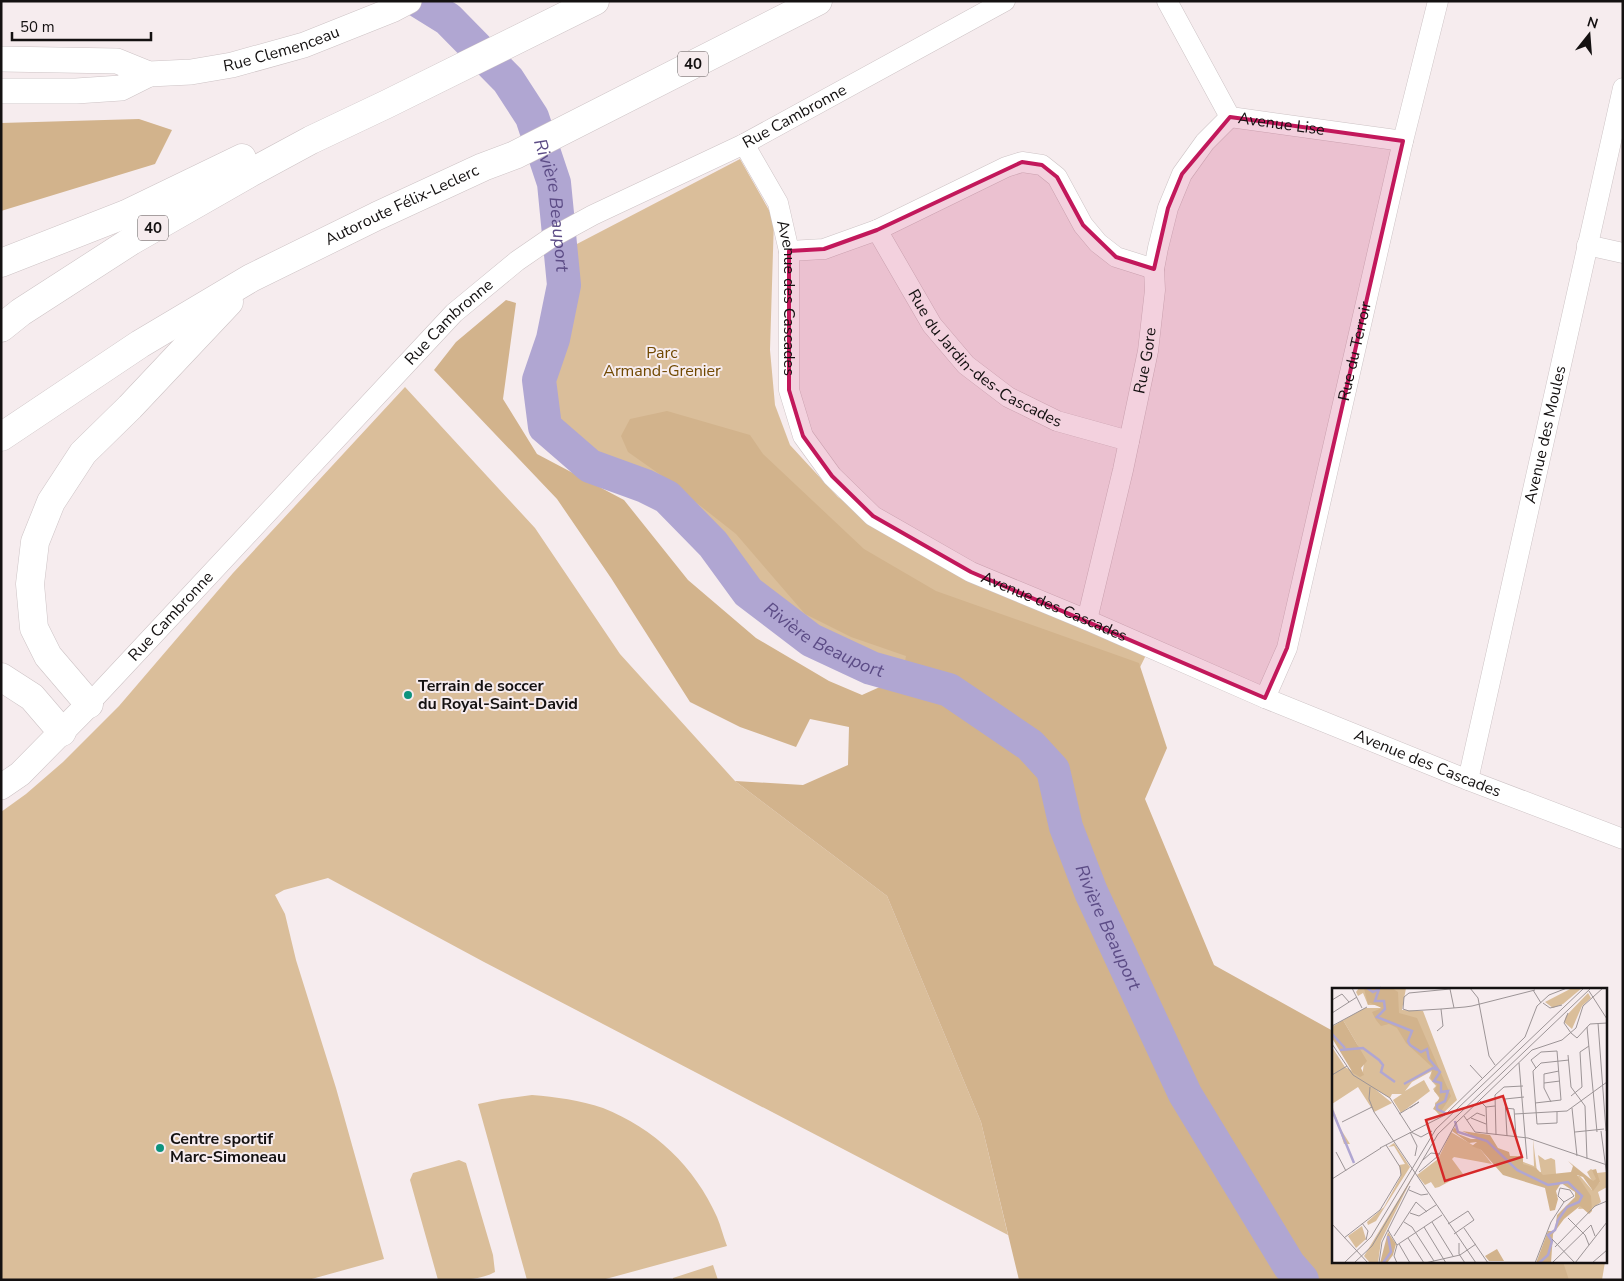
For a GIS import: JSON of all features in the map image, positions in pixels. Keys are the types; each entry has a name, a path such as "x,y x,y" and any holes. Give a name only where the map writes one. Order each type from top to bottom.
{"highway":[{"name":"40","path":"1,328 21,312 131,240 311,140 516,41 594,1"},
{"name":"Autoroute Félix-Leclerc","path":"1,437 140,344 251,278 386,212 483,167 515,155 818,1"},
{"path":"1,263 126,214 250,154 311,140"},
{"path":"89,704 48,656 34,628 30,584 35,542 51,502 83,453 130,407 251,278"},
{"path":"1,677 32,696 62,732"}],"street":[{"name":"Rue Cambronne","path":"1,787 20,774 89,704 454,313 517,261 549,239 593,215 744,144 1006,1"},
{"name":"Avenue Lise","path":"1167,1 1230,117 1404,141"},
{"name":"Rue du Terroir","path":"1265,698 1287,648 1438,1"},
{"name":"Rue Clemenceau","path":"1,91 76,91 120,88 149,74 191,72 232,65 304,45 401,5"},
{"name":"Rue Clemenceau","path":"1,59 117,61 149,74"},
{"name":"Avenue des Moules","path":"1468,780 1623,88"},
{"name":"Rue Gore","path":"1087,620 1148,351 1155,290 1154,269 1168,208 1182,174 1205,142 1230,117"},
{"name":"Avenue des Cascades","path":"744,144 778,203 789,251 789,390 803,436 832,476 874,516 971,572 1087,620 1265,698 1468,780 1623,839"},
{"path":"789,251 824,249 877,230 1006,167 1022,162 1042,166 1057,177 1083,225 1098,242 1116,257 1154,269"},
{"name":"Rue du Jardin-des-Cascades","path":"877,230 932,325 966,365 1008,397 1057,421 1129,441"},
{"path":"1588,245 1623,253"}],"highlighted area":[{"path":"1230,117 1403,141 1287,648 1265,698 971,572 921,544 873,516 832,476 803,436 789,390 789,251 824,249 877,230 1022,162 1042,165 1057,177 1083,225 1116,257 1154,269 1168,208 1182,174"}],"green space":[{"name":"Parc Armand-Grenier","path":"740,159 774,219 770,350 775,405 790,445 838,497 900,539 1149,649 1113,722 913,671 852,651 809,631 775,601 736,557 718,530 675,488 638,467 612,460 579,444 563,429 551,407 550,360 569,296 575,245"},
{"path":"405,387 535,528 620,654 735,781 887,896 981,1122 1008,1235 484,962 328,878 284,890 275,895 285,914 296,960 336,1088 384,1259 308,1280 1,1280 1,812 26,794 63,762 119,706 233,573"},
{"path":"532,1095 568,1099 603,1108 622,1116 656,1138 685,1166 697,1182 717,1217 727,1246 602,1280 527,1280 478,1104"},
{"path":"459,1160 466,1163 493,1255 495,1272 475,1278 438,1280 410,1180 413,1173"},
{"path":"1377,1264 1605,1264 1602,1280 1374,1280"},
{"path":"713,1265 718,1280 673,1280 673,1278"}],"shaded area":[{"path":"139,119 172,130 155,164 1,211 1,123"},
{"path":"506,300 516,303 503,399 537,454 624,500 688,580 756,638 829,681 862,695 902,677 906,656 851,637 805,614 736,534 665,478 628,452 621,436 630,419 667,411 750,435 763,454 864,549 936,591 1139,663 1167,748 1145,799 1214,965 1332,1030 1332,1264 1564,1264 1569,1280 1019,1280 981,1122 887,896 735,781 803,785 848,765 849,727 810,719 796,747 740,727 690,702 611,578 557,499 434,370 456,342"}],"waterway":[{"name":"Rivière Beauport","path":"419,1 448,19 508,80 532,117 554,183 564,285 553,339 539,380 545,427 590,466 645,486 667,497 713,544 748,592 811,640 871,668 949,690 1030,745 1053,770 1066,827 1091,892 1185,1094 1289,1265 1302,1280"}],"place":[{"name":"Terrain de soccer du Royal-Saint-David","path":"408,695"},
{"name":"Centre sportif Marc-Simoneau","path":"160,1148"}]}
